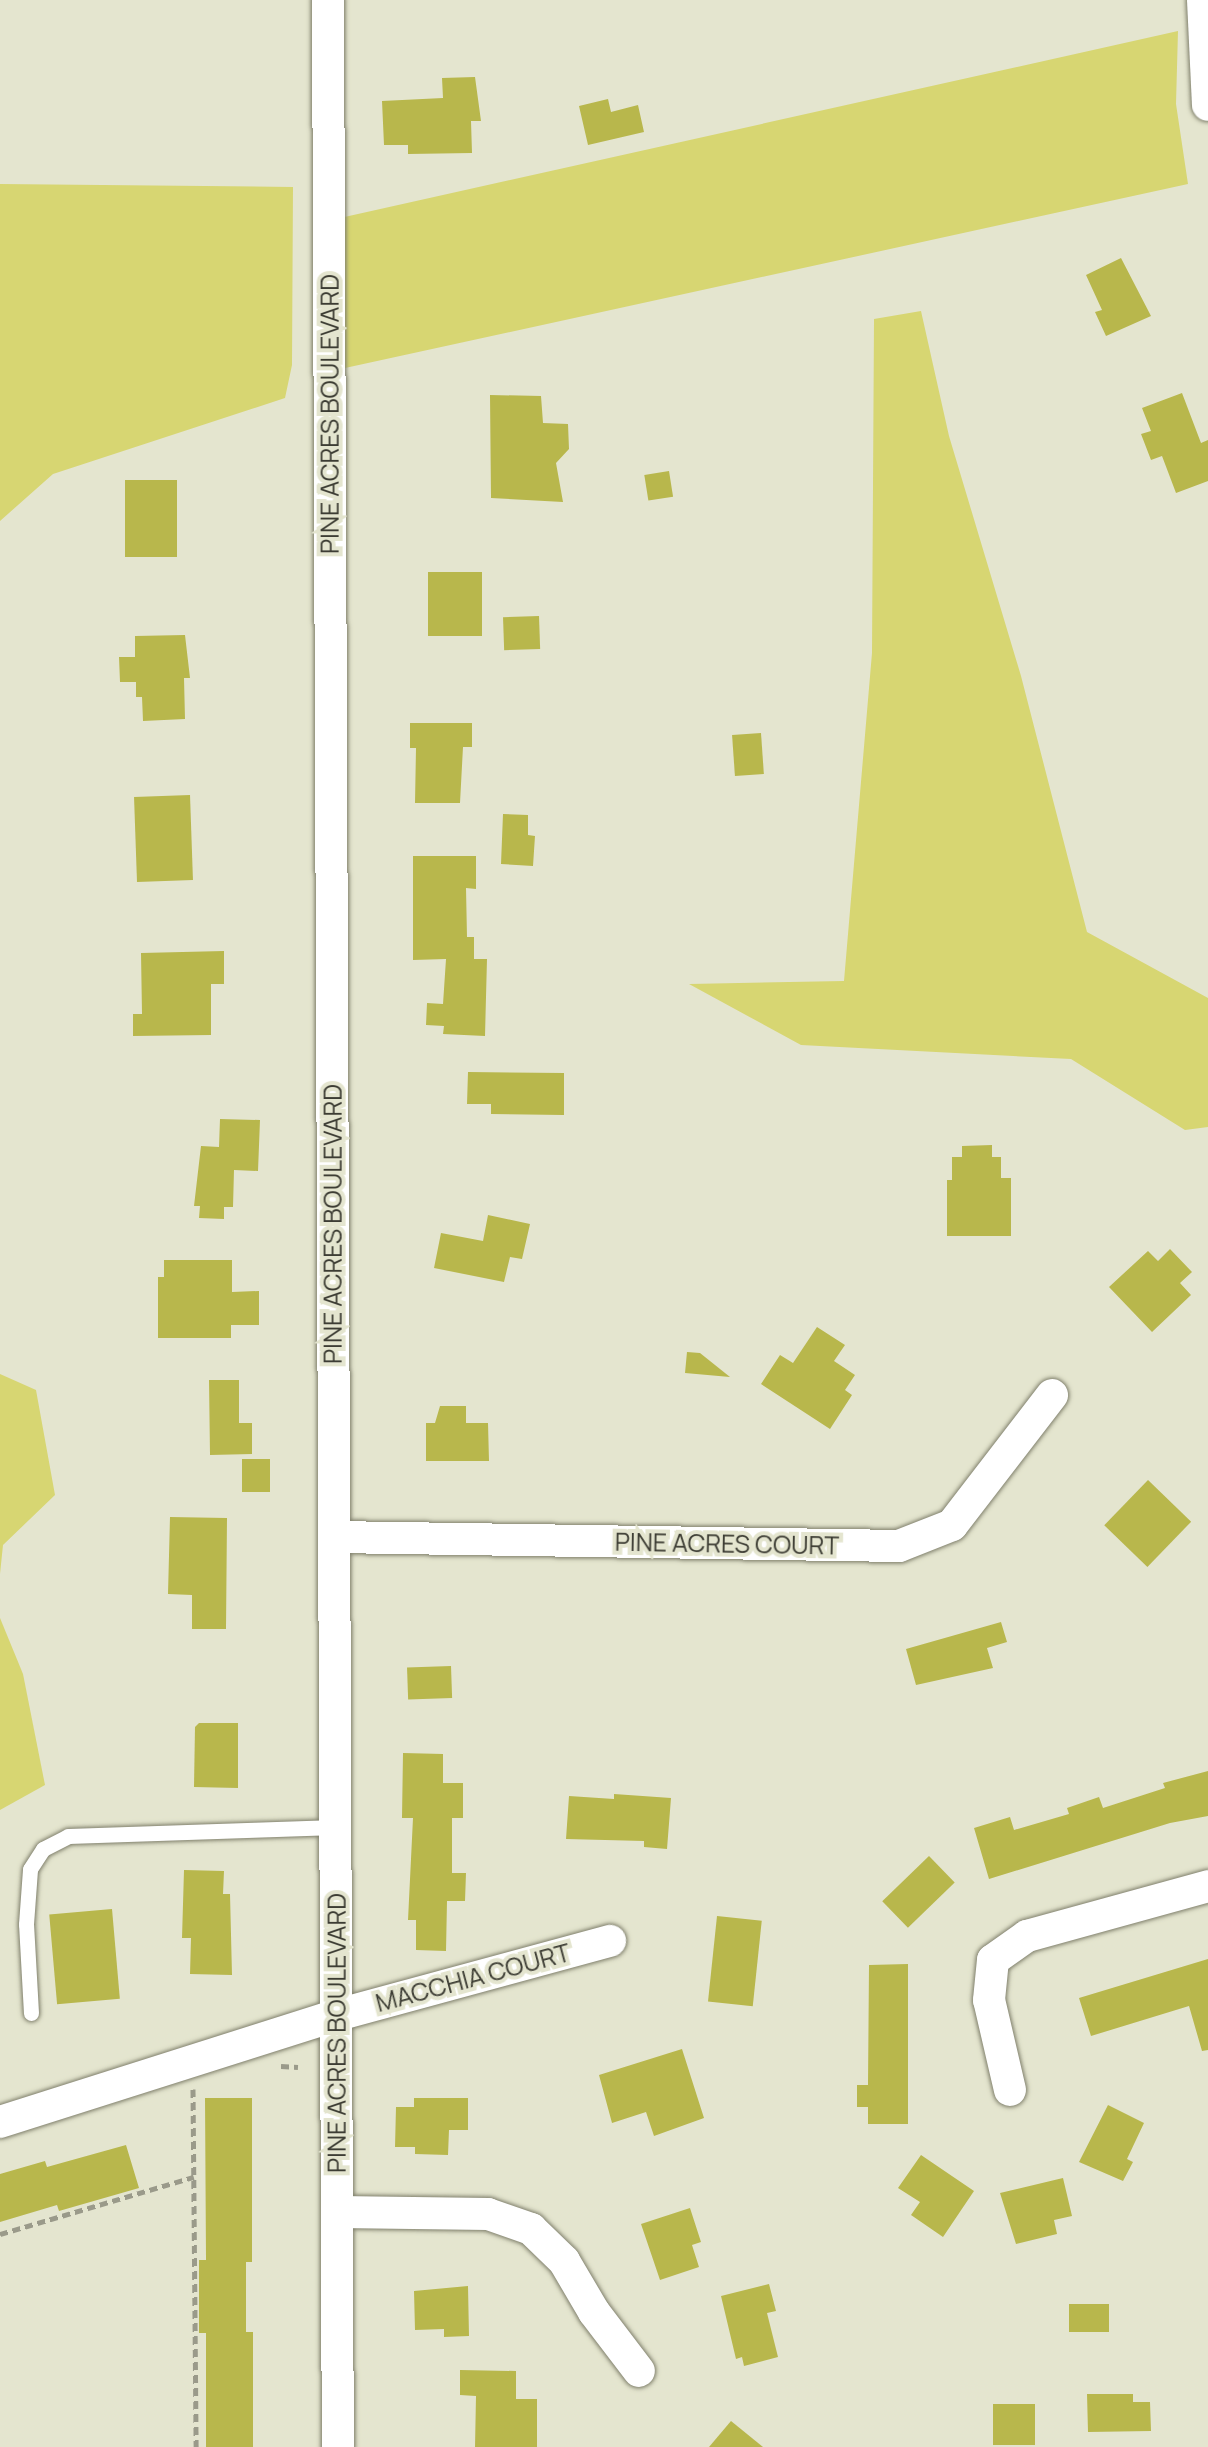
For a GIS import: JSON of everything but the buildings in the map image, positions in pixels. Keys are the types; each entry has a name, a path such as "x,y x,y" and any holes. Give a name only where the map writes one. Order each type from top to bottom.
{"street":[{"name":"PINE ACRES BOULEVARD","path":"328,0 338,2447"},
{"path":"1203,0 1208,105"},
{"name":"PINE ACRES COURT","path":"334,1537 898,1546 952,1525 1052,1395"},
{"path":"1010,2090 989,2000 993,1960 1027,1936 1208,1886"},
{"name":"MACCHIA COURT","path":"0,2122 337,2015 610,1941"},
{"path":"338,2212 488,2214 531,2229 564,2262 594,2312 639,2371"}],"lane":[{"path":"31,2013 27,1906 30,1869 43,1848 68,1836 336,1827"}],"path":[{"path":"274,2066 298,2067"},
{"path":"196,2088 192,2092 196,2447"},
{"path":"0,2234 194,2177"}],"shaded area":[{"path":"1178,31 1176,104 1188,184 345,368 340,218"},
{"path":"0,184 293,187 292,365 285,398 53,474 0,521"},
{"path":"921,311 949,436 1021,676 1087,932 1208,998 1208,1127 1185,1130 1071,1059 801,1045 689,984 844,981 872,653 874,319"},
{"path":"0,1374 36,1390 55,1495 3,1545 0,1574"},
{"path":"0,1618 23,1674 45,1785 0,1810"}]}
